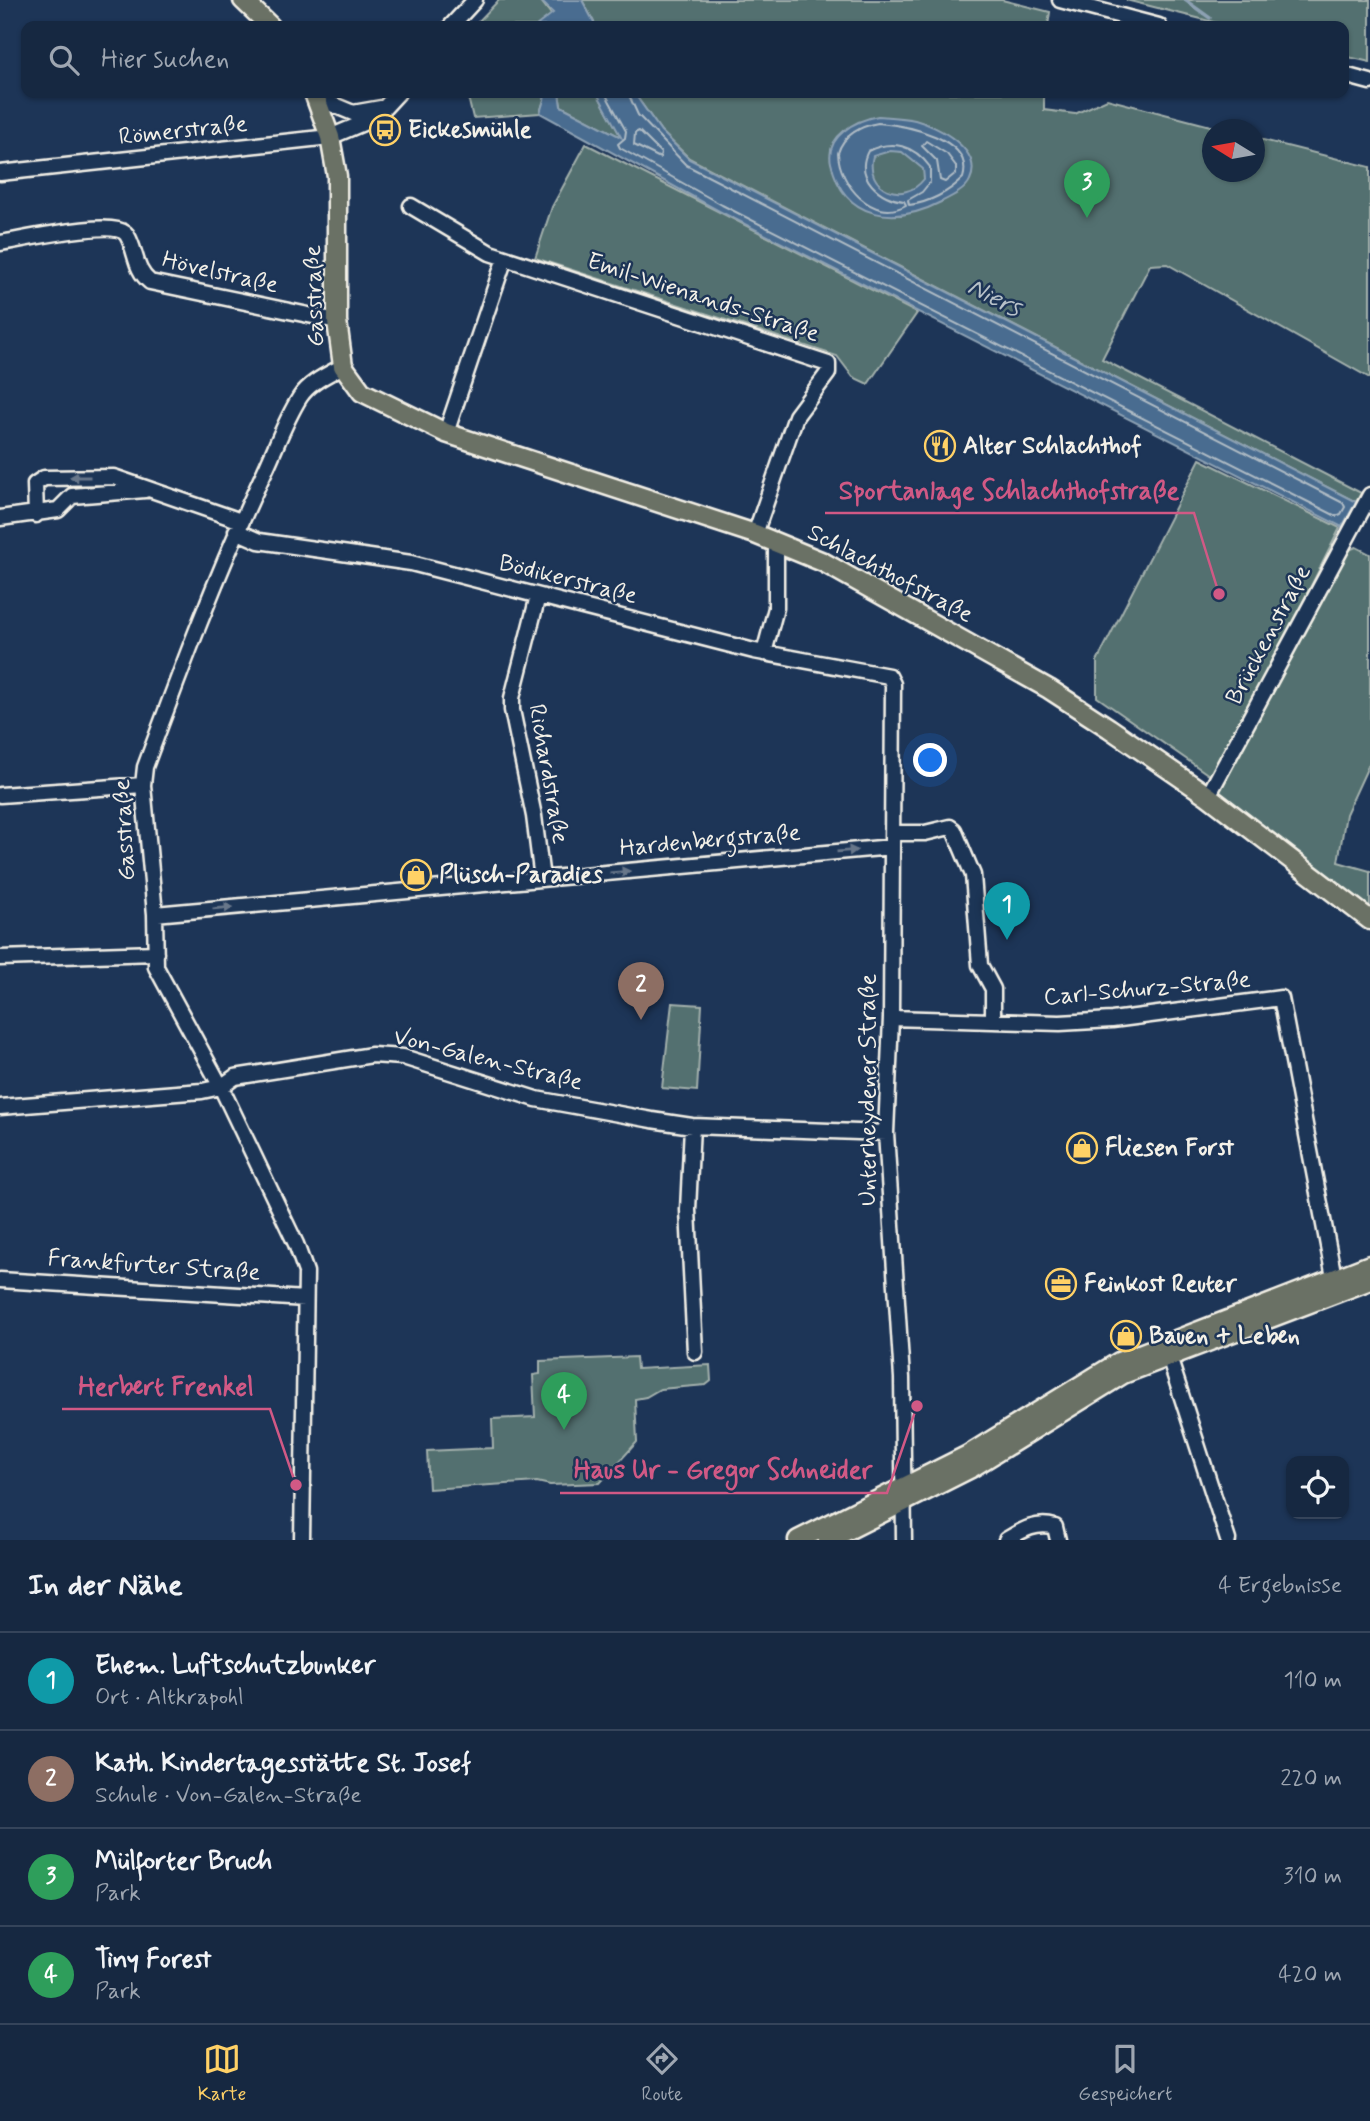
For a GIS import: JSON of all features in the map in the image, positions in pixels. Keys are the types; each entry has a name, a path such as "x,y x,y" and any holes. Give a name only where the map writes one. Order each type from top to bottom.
{"main road":[{"path":"243,0 265,21"},
{"name":"Gasstraße","path":"317,98 330,137 337,176 337,321 343,366"},
{"name":"Schlachthofstraße","path":"343,366 362,392 446,433 755,534 823,562 1049,689 1208,796 1370,920"},
{"path":"828,1540 902,1497 1098,1373 1168,1351 1336,1286 1370,1265"},
{"path":"1336,1286 1370,1280"},
{"path":"798,1540 902,1497"}],"street":[{"path":"456,21 475,0"},
{"path":"1060,0 1140,21"},
{"path":"1349,76 1370,82"},
{"path":"322,98 353,113 386,107"},
{"name":"Römerstraße","path":"0,173 330,137 375,118 394,98"},
{"name":"Emil-Wienands-Straße","path":"411,206 490,253 828,364 828,373 796,416 755,534"},
{"name":"Hövelstraße","path":"0,243 118,228 126,233 139,274 150,282 337,321"},
{"path":"446,433 505,258"},
{"name":"Gasstraße","path":"302,1540 306,1272 296,1244 221,1087 156,967 155,914 143,785 145,767 187,654 239,526 301,396 313,382 343,366"},
{"name":"Bödikerstraße","path":"36,515 35,484 44,478 114,477 239,526 259,541 411,564 764,653 889,676"},
{"path":"0,518 58,510 72,496 146,489"},
{"name":"Brückenstraße","path":"1208,796 1367,500"},
{"path":"764,653 776,608 776,542"},
{"name":"Richardstraße","path":"538,596 512,698 512,710 534,816 542,879"},
{"name":"Unterheydener Straße","path":"889,676 893,684 891,1018 886,1133 903,1412 904,1540"},
{"path":"0,795 143,785"},
{"name":"Hardenbergstraße","path":"155,914 542,879 892,840 950,827 954,830 973,875 980,965 993,989 993,1021"},
{"path":"0,958 156,953"},
{"name":"Carl-Schurz-Straße","path":"891,1018 1112,1020 1281,998 1336,1286"},
{"name":"Von-Galen-Straße","path":"0,1107 221,1087 235,1077 372,1055 403,1057 536,1100 692,1126 886,1133"},
{"path":"692,1126 688,1210 695,1352"},
{"name":"Frankfurter Straße","path":"0,1280 305,1298"},
{"path":"1168,1351 1228,1540"},
{"path":"1006,1540 1021,1530 1048,1525 1055,1527 1058,1540"}],"green space":[{"path":"499,0 540,0 556,21 479,21"},
{"path":"582,0 1002,0 1050,12 1049,21 593,21"},
{"path":"1126,0 1370,0 1370,62 1349,57 1349,21 1209,21"},
{"path":"468,98 544,98 540,113 473,118"},
{"path":"560,98 600,98 622,138 561,106"},
{"path":"638,98 1044,98 1044,110 1075,114 1107,99 1202,124 1202,182 1265,182 1265,141 1370,167 1370,378 1167,264 1150,265 1102,359 1361,493 1356,502 689,158 661,131"},
{"path":"586,144 917,313 868,384 853,377 837,356 535,258 552,207"},
{"path":"1200,459 1340,528 1217,774 1209,775 1097,697 1097,661"},
{"path":"1356,547 1370,554 1370,762 1346,814 1338,862 1370,871 1370,910 1212,799 1349,550"},
{"path":"672,1003 702,1005 697,1091 662,1088"},
{"path":"636,1357 637,1369 710,1365 711,1381 706,1385 660,1389 646,1397 635,1399 637,1442 600,1483 550,1485 537,1482 429,1489 427,1451 493,1448 492,1419 535,1417 533,1375 540,1374 540,1361"}],"water":[{"path":"540,0 582,0 593,21 543,21 553,13"},
{"path":"544,98 560,98 561,106 621,137 600,98 638,98 661,131 689,159 1356,502 1342,527 719,211 540,113"},
{"path":"878,116 924,123 956,141 965,149 973,169 968,184 941,202 907,214 874,213 860,207 847,197 838,182 830,153 837,137 844,131 861,121","holes":["890,151 902,152 923,169 924,179 906,191 887,190 874,177 873,156"]}],"waterway":[{"path":"1185,0 1210,18"}],"place":[{"name":"Eickesmühle","path":"385,130"},
{"name":"Mülforter Bruch","path":"1087,218"},
{"name":"Alter Schlachthof","path":"940,446"},
{"name":"Sportanlage Schlachthofstraße","path":"1219,594"},
{"name":"Plüsch-Paradies","path":"416,875"},
{"name":"Ehem. Luftschutzbunker","path":"1007,940"},
{"name":"Kath. Kindertagesstätte St. Josef","path":"641,1020"},
{"name":"Fliesen Forst","path":"1082,1148"},
{"name":"Feinkost Reuter","path":"1061,1284"},
{"name":"Bauen + Leben","path":"1126,1336"},
{"name":"Haus Ur - Gregor Schneider","path":"917,1406"},
{"name":"Tiny Forest","path":"564,1430"},
{"name":"Herbert Frenkel","path":"296,1485"}],"water label":[{"name":"Niers","path":"994,298"}]}
